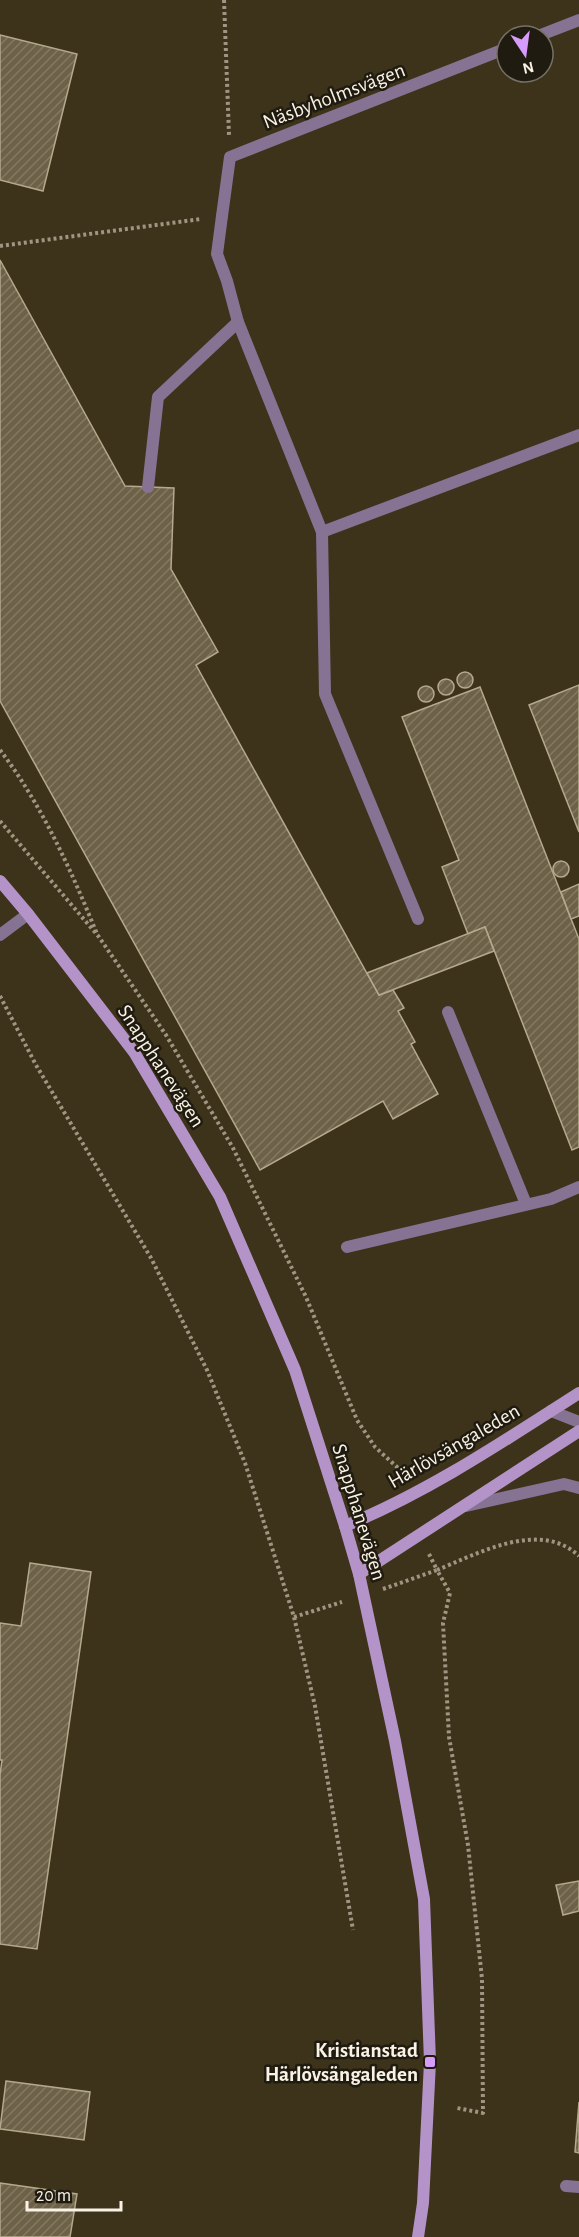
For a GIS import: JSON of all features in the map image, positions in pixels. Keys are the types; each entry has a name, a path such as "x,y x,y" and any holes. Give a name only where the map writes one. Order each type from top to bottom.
{"main road":[{"name":"Snapphanevägen","path":"0,881 134,1052 220,1197 295,1370 345,1526 359,1574 396,1741 424,1899 430,2062 423,2203 418,2237"},
{"name":"Härlövsängaleden","path":"345,1526 384,1510 506,1440 579,1394"},
{"path":"359,1574 579,1431"}],"street":[{"path":"555,29 579,20"},
{"name":"Näsbyholmsvägen","path":"230,157 495,53"},
{"path":"230,157 217,254 238,322 321,532 325,694 418,919"},
{"path":"148,487 158,397 238,322"},
{"path":"321,532 579,435"},
{"path":"0,936 28,914"},
{"path":"448,1012 526,1204"},
{"path":"347,1247 551,1199 579,1186"},
{"path":"551,1412 579,1422"},
{"path":"466,1506 564,1484 579,1488"}],"path":[{"path":"224,0 230,157"},
{"path":"0,246 222,216"},
{"path":"0,750 47,825 76,883 99,937"},
{"path":"0,822 99,937 166,1035 233,1148 306,1297 357,1419 375,1447 397,1467 403,1499"},
{"path":"0,996 36,1065 151,1258 207,1370 245,1463 294,1617 315,1706 353,1930"},
{"path":"420,1536 450,1593 443,1623 449,1737 468,1845 482,1979 483,2113 457,2108"},
{"path":"437,1570 506,1542 545,1539 572,1549 579,1556"}],"building":[{"path":"0,35 77,54 43,191 0,180"},
{"path":"0,260 125,486 174,488 171,569 218,652 196,665 379,995 393,990 404,1008 398,1011 415,1042 411,1044 438,1094 393,1119 383,1101 260,1170 0,701"},
{"path":"462,672 468,672 473,680 471,686 462,688 457,683 457,677"},
{"path":"443,679 449,679 454,687 452,693 443,695 438,690 438,684"},
{"path":"579,685 579,832 529,705"},
{"path":"423,686 429,686 434,694 432,700 423,702 418,697 418,691"},
{"path":"480,687 579,939 579,1147 572,1150 485,927 468,934 442,867 459,860 402,717"},
{"path":"558,861 564,861 569,869 567,875 558,877 553,872 553,866"},
{"path":"579,884 579,916 571,919 561,892"},
{"path":"485,927 494,951 379,995 367,973"},
{"path":"30,1563 91,1572 37,1949 0,1944 0,1775 2,1760 0,1760 0,1623 21,1626"},
{"path":"579,1881 579,1911 563,1915 556,1885"},
{"path":"6,2081 90,2092 84,2140 0,2129"},
{"path":"579,2102 579,2153 575,2152"},
{"path":"0,2183 77,2194 70,2237 0,2237"}],"place":[{"name":"Kristianstad Härlövsängaleden","path":"430,2062"}]}
